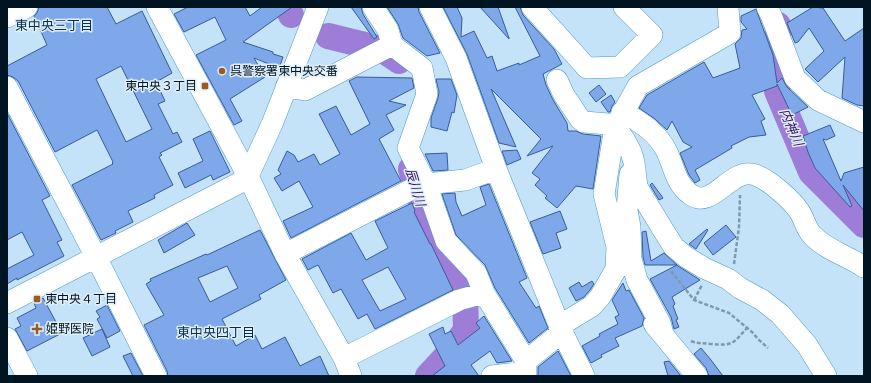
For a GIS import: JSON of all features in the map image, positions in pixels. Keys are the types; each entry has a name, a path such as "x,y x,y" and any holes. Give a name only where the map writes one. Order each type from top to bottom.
{"street":[{"path":"7,17 27,7"},
{"path":"7,303 240,183 248,176 272,124 318,7"},
{"path":"372,7 388,30 384,50"},
{"path":"430,7 456,58 496,169 560,329 584,376"},
{"path":"532,7 587,68 620,67 652,35 624,7"},
{"path":"492,376 526,370 560,329 592,306 600,297 616,269 617,246 604,194 619,119 638,86 730,33 728,7"},
{"path":"766,7 771,15 795,78 818,100 864,122"},
{"path":"163,9 286,254 347,367 471,296 476,274 446,242 419,187 408,148 427,94 422,68 384,50"},
{"path":"286,87 305,90 384,50"},
{"path":"557,80 564,95 580,119 584,122 608,124 619,119 636,119 654,134 666,150 674,173 689,194 695,197 704,198 710,196 738,176 750,174 758,176 773,186 798,210 811,234 830,248 851,258 864,267"},
{"path":"7,88 96,256 156,376"},
{"path":"619,119 624,139 632,156 636,172 637,187 674,247 686,257 704,268 728,279 740,288 762,300 780,314 807,345 826,376"},
{"path":"632,156 627,210 630,227 631,259 637,280 660,323 664,335"},
{"path":"286,254 419,187 465,180 496,169"},
{"path":"616,269 650,319 697,376"},
{"path":"471,296 526,370"},
{"path":"7,338 27,376"}],"path":[{"path":"728,279 733,269 739,227 742,175"},
{"path":"671,271 694,300 729,313 768,348"},
{"path":"664,335 682,338 698,344 728,345 747,328"}],"building":[{"path":"39,7 107,7 116,24 142,11 172,73 156,82 165,101 158,104 173,134 177,132 182,142 160,153 162,155 159,157 173,185 154,195 155,198 128,211 133,222 115,231 116,233 101,240 72,185 113,164 97,130 55,152 18,81 7,75 7,66 47,45 34,16","holes":["121,66 152,129 126,142 96,79"]},
{"path":"188,7 245,7 250,16 262,7 292,7 243,42 283,57 279,68 254,58 265,77 230,99 242,121 234,125 196,55 226,40 215,17 184,32 174,14"},
{"path":"351,7 361,7 363,14 377,37 374,39"},
{"path":"387,7 418,7 419,12 440,53 427,56 403,38 398,24"},
{"path":"443,7 457,7 462,18 461,37 474,31 487,58 492,56 497,71 519,63 519,65 540,56 515,7 520,7 523,15 554,49 562,64 543,74 553,100 567,123 568,131 601,136 593,189 576,186 557,208 545,198 547,196 535,185 540,179 532,173 553,146 527,156 541,139 491,89 516,147 499,143 467,54"},
{"path":"480,7 498,7 509,39"},
{"path":"813,7 823,8 845,41 864,28 864,106 857,105 842,98 845,57 818,82 805,69 824,51 809,28 798,42 795,43 787,23"},
{"path":"756,9 773,55 777,83 782,78 787,87 808,107 792,115 777,84 777,86 752,95 765,119 761,121 766,135 749,137 731,146 732,148 695,170 700,180 695,183 689,175 680,153 692,147 683,142 672,121 667,130 655,119 639,108 647,95 704,62 713,78 740,68 735,44 741,38 742,30 747,29 741,22 741,16"},
{"path":"357,77 412,78 414,88 389,101 406,105 386,115 394,130 379,139 401,181 291,238 283,221 313,207 299,181 282,191 274,178 281,174 278,170 287,151 294,155 298,162 314,154 320,165 340,154 319,114 336,106 351,135 370,124 349,81"},
{"path":"436,79 451,79 457,95 454,113 452,112 447,131 431,127 431,118 439,92"},
{"path":"599,85 606,94 596,102 589,93"},
{"path":"611,95 615,102 610,112 608,112 601,102"},
{"path":"7,113 50,196 42,200 62,240 57,242 64,256 7,284 7,269 34,255 22,232 7,240"},
{"path":"830,125 835,136 826,140 823,139 841,181 844,173 864,167 864,211 843,185 852,206 850,207 815,168 808,152 803,136"},
{"path":"210,131 230,172 213,180 211,175 185,188 178,173 203,161 193,139"},
{"path":"517,150 521,159 507,165 502,151"},
{"path":"447,153 448,170 433,171 425,154"},
{"path":"652,183 663,198 659,200 650,185"},
{"path":"489,184 527,278 519,282 536,308 539,306 548,328 529,343 495,288 485,265 456,235 442,194 455,193 456,202 462,216 486,205 480,187"},
{"path":"412,203 414,212 453,290 375,329 367,314 358,319 341,289 333,293 318,265 308,270 302,259 351,233 366,260 388,248 375,221","holes":["388,267 406,299 380,311 362,280"]},
{"path":"560,211 567,229 556,233 561,248 543,254 530,222"},
{"path":"187,223 195,235 164,253 158,240"},
{"path":"726,225 736,237 713,255 704,243"},
{"path":"707,229 708,230 696,249 689,244"},
{"path":"260,230 286,280 259,295 261,299 222,319 236,346 255,335 262,349 285,337 300,366 320,356 329,376 168,376 167,371 144,325 164,315 146,284 151,281 150,279 206,254 207,255","holes":["227,266 238,288 210,302 198,278"]},
{"path":"646,231 651,261 664,253 677,265 645,265 643,257 642,232"},
{"path":"677,265 700,280 672,297 675,304 673,306 678,319 676,320 679,327 674,329 671,317 650,279"},
{"path":"592,281 594,284 590,290 584,297 576,301 569,288 579,282 582,287"},
{"path":"623,283 626,291 629,290 644,318 642,326 615,338 619,346 601,355 602,357 591,363 582,346 600,336 599,334 618,324 615,317 619,315 612,300"},
{"name":"姫野医院","path":"43,298 62,333 27,351 15,329 21,326 17,318 36,308 34,303"},
{"path":"107,305 120,331 107,338 97,319 100,317 96,311"},
{"path":"484,316 512,361 497,363 490,351 471,365 479,376 432,376 445,366 429,334 443,327 445,334 451,331 458,345 480,328 476,323"},
{"path":"102,329 110,347 92,356 83,338"},
{"path":"701,348 723,376 709,376 706,368 694,354"},
{"path":"558,351 571,376 538,376 538,367"},
{"path":"131,353 143,376 133,376 123,356"},
{"path":"669,361 681,376 668,376 664,362"}],"waterway":[{"name":"辰川川","path":"287,7 291,15"},
{"name":"内神川","path":"778,25 777,91 811,172 864,225"},
{"name":"辰川川","path":"328,36 381,49 399,61"},
{"name":"辰川川","path":"411,169 430,232 465,291 466,330 452,350 428,376"}],"place":[{"name":"呉警察署東中央交番","path":"222,71"},
{"name":"東中央３丁目","path":"205,86"},
{"name":"東中央４丁目","path":"37,299"},
{"name":"姫野医院","path":"37,329"}],"district":[{"name":"東中央三丁目","path":"54,25"},
{"name":"東中央四丁目","path":"216,332"}]}
